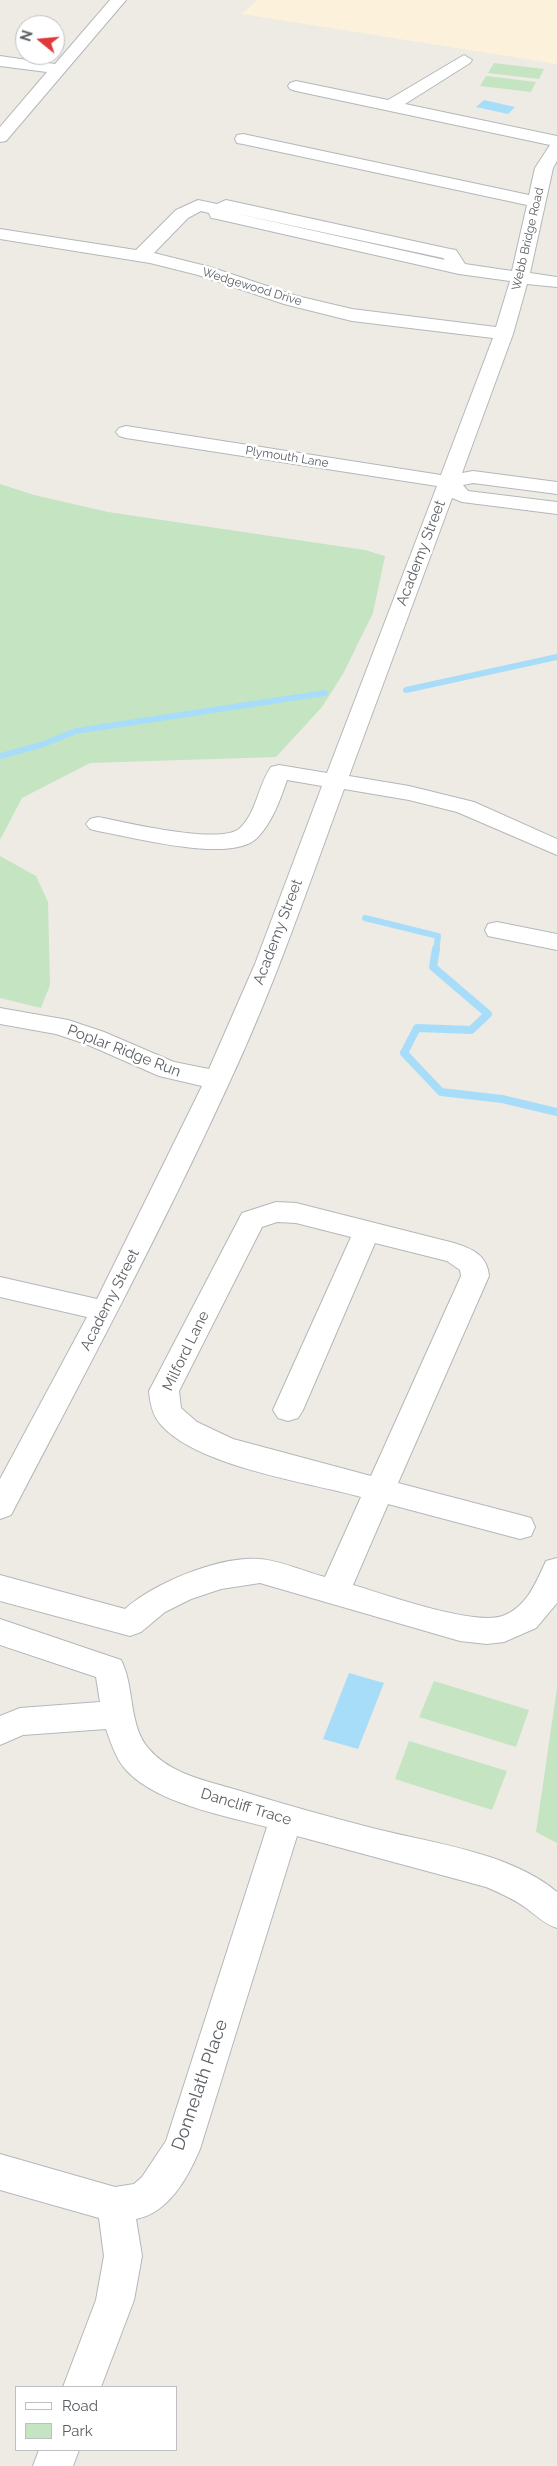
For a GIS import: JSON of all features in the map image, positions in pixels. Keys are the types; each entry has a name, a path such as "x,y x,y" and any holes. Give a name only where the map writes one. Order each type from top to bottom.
{"street":[{"path":"0,137 118,0"},
{"path":"391,106 464,60"},
{"path":"0,61 59,69"},
{"path":"296,86 557,141"},
{"path":"243,138 535,201"},
{"name":"Webb Bridge Road","path":"504,334 520,277 535,201 544,168 557,148"},
{"path":"141,256 182,214 198,205 221,210 226,205 450,254 459,269 557,282"},
{"name":"Wedgewood Drive","path":"0,234 141,256 204,271 291,300 352,315 407,324 504,334"},
{"name":"Academy Street","path":"0,1507 105,1311 164,1194 218,1080 267,964 504,334"},
{"name":"Plymouth Lane","path":"126,432 448,482"},
{"path":"448,482 473,477 557,488"},
{"path":"448,482 462,496 557,508"},
{"path":"98,824 202,842 224,842 243,838 256,823 279,772 419,795 452,803 485,814 557,848"},
{"path":"497,930 557,942"},
{"name":"Poplar Ridge Run","path":"0,1016 59,1026 96,1038 168,1070 218,1080"},
{"name":"Milford Lane","path":"334,1592 379,1490 401,1449 475,1276 474,1266 459,1255 296,1213 276,1212 252,1220 164,1391 164,1406 172,1418 217,1446 379,1490 520,1527"},
{"path":"288,1410 367,1231"},
{"path":"0,1286 105,1311"},
{"path":"0,1588 130,1623 157,1600 206,1580 240,1571 260,1571 460,1628 491,1631 522,1624 548,1595 557,1570"},
{"name":"Dancliff Trace","path":"5,1636 110,1669 119,1714 136,1758 157,1776 186,1788 286,1819 487,1872 522,1888 550,1906 557,1913"},
{"path":"0,1731 20,1722 119,1714"},
{"name":"Donnelath Place","path":"0,2172 115,2205 142,2200 155,2190 182,2149 286,1819"},
{"path":"82,2386 115,2300 123,2256 115,2205"},
{"path":"54,2466 60,2451"}],"shaded area":[{"path":"257,0 557,0 557,64 242,14"}],"green space":[{"path":"494,63 544,69 539,79 488,73"},
{"path":"486,76 536,82 531,92 480,86"},
{"path":"0,484 34,495 108,512 365,550 385,556 373,613 343,674 322,707 276,757 90,763 22,798 0,840"},
{"path":"0,856 36,876 48,902 50,985 41,1008 0,998"},
{"path":"434,1681 529,1710 516,1747 419,1717"},
{"path":"557,1688 557,1843 536,1832"},
{"path":"409,1741 507,1771 492,1810 395,1779"}],"water":[{"path":"484,100 515,107 508,114 476,107"},
{"path":"349,1673 384,1683 358,1749 323,1739"}],"waterway":[{"path":"406,690 557,657"},
{"path":"0,756 41,745 76,731 325,693"},
{"path":"365,918 438,936 436,951"},
{"path":"436,949 433,967 488,1014 471,1030 417,1028 404,1053 441,1092 502,1099 557,1112"}]}
